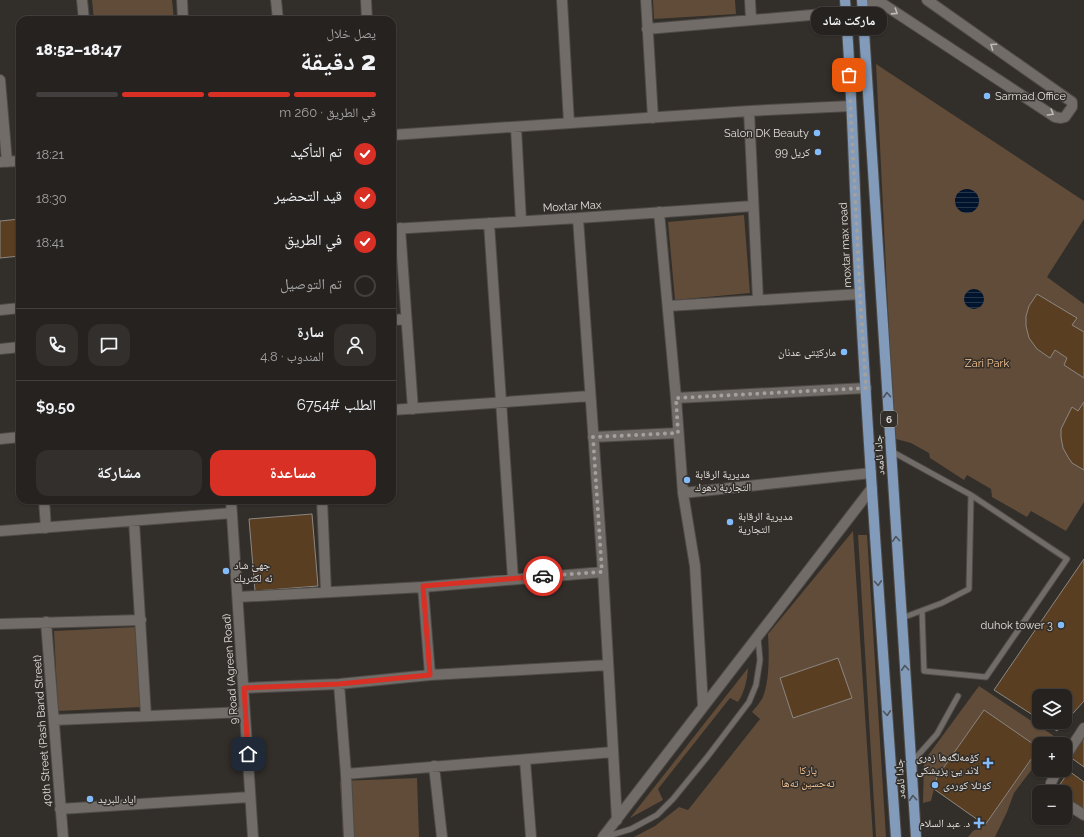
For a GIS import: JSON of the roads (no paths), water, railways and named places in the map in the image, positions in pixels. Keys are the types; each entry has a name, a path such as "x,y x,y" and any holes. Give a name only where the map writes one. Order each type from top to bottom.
{"main road":[{"name":"moxtar max road","path":"845,0 860,294 872,488"},
{"name":"جادا ئامەد","path":"862,0 916,837"},
{"name":"جادا ئامەد","path":"872,488 896,837"}],"street":[{"path":"82,0 84,16"},
{"path":"182,0 183,16"},
{"path":"276,0 278,16"},
{"path":"366,0 367,16"},
{"path":"562,0 569,123"},
{"path":"646,0 653,118"},
{"path":"750,0 751,20"},
{"path":"862,11 868,5 874,2 880,2 1055,117 1065,117 1072,107 1072,102 927,0"},
{"path":"648,29 846,12"},
{"path":"0,80 4,162 16,161"},
{"path":"396,135 749,111 851,106"},
{"path":"749,111 758,300"},
{"path":"516,127 521,221"},
{"name":"Moxtar Max","path":"396,228 489,224 753,206"},
{"path":"659,212 683,493 695,566 703,706"},
{"path":"578,218 617,820"},
{"path":"489,224 513,579"},
{"path":"396,228 406,319 413,409"},
{"path":"668,306 860,294"},
{"path":"0,310 16,308"},
{"path":"396,320 406,319"},
{"path":"0,348 16,347"},
{"path":"676,398 866,388"},
{"path":"396,410 590,396"},
{"path":"593,437 678,433"},
{"path":"0,439 16,437"},
{"path":"683,493 871,474"},
{"path":"604,837 703,706 758,638 872,488"},
{"path":"44,504 46,528"},
{"name":"9 Road (Agreen Road)","path":"231,504 253,837"},
{"path":"322,504 326,592"},
{"path":"0,531 232,513"},
{"path":"134,521 146,716"},
{"path":"238,597 423,586 602,572"},
{"path":"423,586 430,675"},
{"path":"0,624 141,620"},
{"name":"40th Street (Pash Band Street)","path":"46,622 62,837"},
{"path":"244,688 339,684 430,675 608,665"},
{"path":"339,684 349,837"},
{"path":"54,720 245,712"},
{"path":"1072,746 1084,728"},
{"path":"346,774 613,752"},
{"path":"525,760 531,837"},
{"path":"434,766 442,837"},
{"path":"60,810 250,797"},
{"path":"1072,807 1084,815"}],"lane":[{"path":"891,451 971,495 1067,559 986,677 924,671 922,611"},
{"path":"902,618 942,603 969,589 971,495"},
{"path":"604,837 631,829 657,815 673,799 712,750 749,702 756,685 760,660 758,638"},
{"path":"911,763 937,734 958,696"}],"water":[{"path":"967,189 975,193 979,201 975,209 967,213 959,209 955,201 959,193"},
{"path":"974,289 981,292 984,299 981,306 974,309 967,306 964,299 967,292"}],"place":[{"name":"ماركت شاد","path":"849,75"},
{"name":"Sarmad Office","path":"987,96"},
{"name":"Salon DK Beauty","path":"817,133"},
{"name":"99 كريل","path":"818,152"},
{"name":"مارکێتی عدنان","path":"844,352"},
{"name":"مديرية الرقابة التجارية دهوك","path":"687,480"},
{"name":"مديرية الرقابة التجارية","path":"730,522"},
{"name":"جهئ شاد ئه لكتريك","path":"226,571"},
{"name":"duhok tower 3","path":"1061,625"},
{"name":"کۆمه‌لگه‌ها زه‌ری لاند یێ پزیشکی","path":"988,763"},
{"name":"كوتلا كوردی","path":"935,785"},
{"name":"اياد للبريد","path":"90,799"},
{"name":"د. عبد السلام","path":"979,823"}],"park label":[{"name":"Zari Park","path":"987,363"},
{"name":"پارکا تەحسین تەها","path":"808,776"}]}
